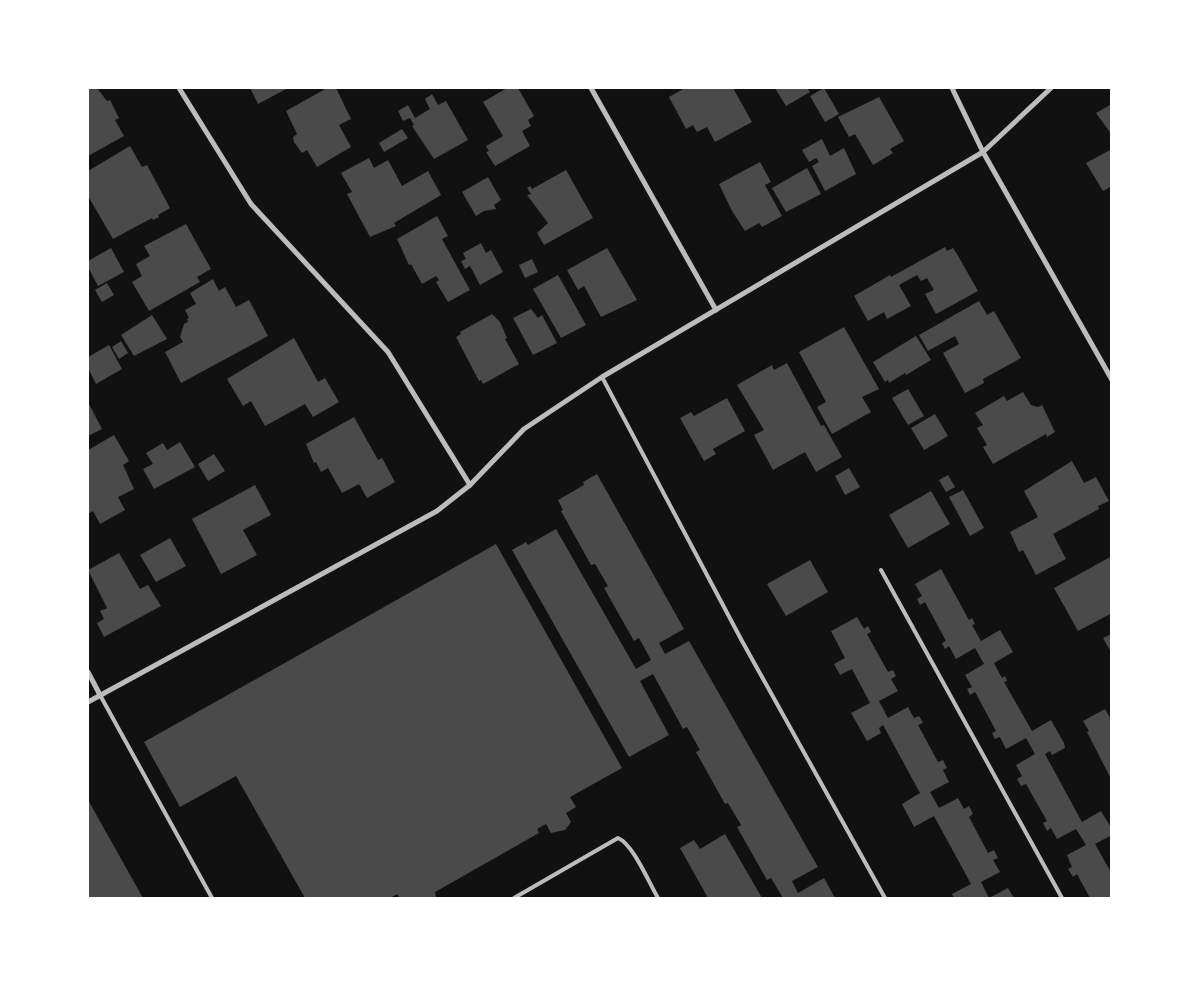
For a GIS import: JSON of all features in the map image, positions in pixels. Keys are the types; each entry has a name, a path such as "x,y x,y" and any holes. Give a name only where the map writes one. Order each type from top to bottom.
{"street":[{"path":"178,88 251,204 388,352 470,485"},
{"path":"591,88 716,310"},
{"path":"952,88 983,152 1112,380"},
{"path":"88,702 437,511 470,485 524,429 602,378 983,152 1051,88"},
{"path":"88,672 100,695"}],"lane":[{"path":"602,378 742,641 885,898"},
{"path":"881,570 1062,898"},
{"path":"100,695 212,898"},
{"path":"514,898 618,838 625,841 658,898"}],"building":[{"path":"88,88 97,88 107,101 110,100 119,118 115,120 124,136 88,156"},
{"path":"250,88 288,88 258,104"},
{"path":"327,88 336,88 351,119 339,125 351,147 317,167 307,150 302,153 294,142 293,137 297,134 286,111"},
{"path":"507,88 518,88 534,116 528,120 531,126 522,131 530,146 495,166 486,152 489,151 486,146 503,136 483,102"},
{"path":"685,88 733,88 752,122 715,142 707,127 697,132 693,125 686,129 669,97"},
{"path":"775,88 807,88 810,92 786,106"},
{"path":"824,88 839,114 825,122 810,96"},
{"path":"432,94 438,105 446,101 468,140 434,159 412,126 414,125 410,118 403,121 398,111 408,105 415,118 430,109 425,99"},
{"path":"879,97 904,141 890,149 893,153 873,165 855,134 849,137 838,117"},
{"path":"1112,104 1112,135 1096,113"},
{"path":"402,129 408,138 384,152 379,143"},
{"path":"822,139 830,156 844,148 856,174 825,191 812,166 819,162 816,158 809,162 802,150"},
{"path":"130,146 142,167 147,165 170,208 158,215 159,217 153,220 152,218 113,239 88,196 88,171"},
{"path":"1112,149 1112,186 1103,191 1086,163"},
{"path":"369,158 374,168 388,160 402,186 428,171 441,195 394,223 396,226 370,237 347,194 352,192 341,173"},
{"path":"760,162 771,182 765,185 782,216 762,227 759,223 745,231 732,211 719,184"},
{"path":"807,168 821,194 786,212 772,188"},
{"path":"566,170 593,218 544,245 537,233 548,223 527,195 531,194 527,188 530,186 532,189"},
{"path":"488,177 501,200 494,205 496,209 484,211 476,216 462,192"},
{"path":"437,216 448,236 442,239 470,290 448,302 436,282 439,280 436,276 422,284 411,264 409,265 397,239"},
{"path":"186,224 211,269 197,277 200,282 149,311 132,282 142,276 136,264 150,256 144,246"},
{"path":"481,243 486,253 491,250 503,272 480,285 470,266 465,269 461,261 466,259 463,253"},
{"path":"945,247 947,251 953,248 978,291 936,314 925,294 934,290 927,278 921,281 917,275 899,285 911,306 887,319 884,312 868,321 854,296"},
{"path":"111,248 124,272 98,286 88,267 88,261"},
{"path":"607,248 637,300 601,317 584,286 578,290 567,270"},
{"path":"532,259 538,272 525,278 519,265"},
{"path":"558,275 586,325 561,338 533,289"},
{"path":"213,279 219,291 225,287 236,307 249,300 268,336 181,383 165,352 183,342 180,337 184,324 188,322 187,319 189,318 185,310 196,304 190,293"},
{"path":"107,283 114,295 102,302 95,290"},
{"path":"979,301 987,315 994,311 1021,358 983,379 984,383 965,393 943,353 959,344 955,336 928,351 919,335"},
{"path":"531,309 538,318 542,315 557,343 533,355 513,318"},
{"path":"492,314 500,322 507,338 505,339 519,364 483,384 481,380 479,381 456,337 461,334 460,332"},
{"path":"152,315 167,339 134,356 121,335"},
{"path":"844,327 879,389 862,397 871,412 832,434 817,407 826,402 799,352"},
{"path":"916,336 931,360 906,375 905,373 889,383 888,380 885,382 873,362"},
{"path":"294,338 318,382 325,378 339,402 313,417 305,404 265,426 251,401 243,406 227,379"},
{"path":"121,341 128,353 119,359 112,347"},
{"path":"109,345 122,369 96,384 88,368 88,357"},
{"path":"787,363 821,426 824,425 842,457 816,472 805,452 773,470 754,435 764,430 737,385 772,365 774,370"},
{"path":"908,389 924,416 908,425 892,398"},
{"path":"1023,392 1031,405 1038,407 1042,405 1055,432 1047,437 1046,434 993,464 983,447 987,445 977,428 983,425 975,413 1004,396 1007,401"},
{"path":"727,398 745,431 713,449 716,454 704,461 680,418 691,412 694,416"},
{"path":"88,402 102,429 88,436"},
{"path":"935,414 948,436 924,450 911,428"},
{"path":"354,417 378,460 382,458 395,482 367,498 359,484 342,493 328,468 321,472 316,462 314,463 306,444"},
{"path":"114,435 129,461 123,465 134,489 118,497 125,510 100,524 93,511 88,514 88,450"},
{"path":"180,442 195,467 154,489 143,469 153,464 146,453 163,443 167,450"},
{"path":"214,454 225,471 208,481 198,464"},
{"path":"1072,461 1084,483 1096,477 1109,501 1098,506 1099,509 1053,534 1066,559 1036,575 1023,550 1019,552 1010,532 1038,517 1024,491"},
{"path":"849,468 860,487 845,495 835,476"},
{"path":"597,474 684,629 659,643 665,654 689,641 818,867 792,881 798,893 824,878 835,898 783,898 771,878 767,880 737,827 741,825 728,803 725,804 696,752 700,750 687,727 683,729 653,674 640,681 669,735 629,757 512,550 526,542 528,545 556,529 636,669 651,660 639,638 634,641 604,588 608,586 595,564 591,565 561,511 563,510 558,500 584,485 583,482"},
{"path":"948,475 955,487 946,492 939,480"},
{"path":"255,485 271,515 243,530 257,555 221,574 192,519"},
{"path":"963,490 984,528 970,536 949,497"},
{"path":"931,491 950,524 908,548 889,515"},
{"path":"170,538 186,566 156,582 140,555"},
{"path":"496,544 622,768 570,797 576,807 566,813 571,822 565,830 551,833 546,824 537,829 539,833 435,892 436,898 400,898 397,894 390,898 305,898 236,776 180,807 144,742"},
{"path":"119,553 140,589 148,585 161,606 104,637 97,623 104,619 100,611 107,608 88,570"},
{"path":"1112,556 1112,613 1078,631 1054,588"},
{"path":"810,560 828,592 786,616 767,584"},
{"path":"941,569 969,620 972,618 975,624 972,625 981,641 1000,630 1013,652 994,663 1002,678 1005,676 1007,681 1004,682 1032,731 1051,720 1064,743 1065,748 1052,755 1050,751 1045,754 1082,822 1101,811 1112,829 1112,835 1095,844 1112,874 1112,898 1090,898 1077,874 1073,877 1068,869 1072,867 1067,855 1086,845 1076,829 1057,839 1051,828 1047,831 1043,823 1047,821 1026,784 1021,786 1017,779 1022,776 1016,765 1035,754 1026,738 1006,749 1000,737 995,739 992,733 996,731 975,692 970,695 967,689 972,687 965,675 984,664 975,648 956,659 949,646 945,649 942,643 946,641 925,602 920,605 917,599 922,596 915,584"},
{"path":"857,617 864,629 868,626 871,632 867,634 888,672 893,670 896,676 891,679 898,691 879,701 888,718 908,707 914,718 919,716 923,723 918,725 938,762 943,760 947,768 943,770 949,782 930,792 939,808 958,798 964,809 969,806 973,814 969,817 988,853 994,850 998,858 993,860 1000,872 981,882 989,898 954,898 952,894 971,884 934,816 914,827 902,804 920,793 883,725 879,728 881,733 867,741 851,713 870,703 852,669 840,675 834,664 845,658 831,631"},
{"path":"1112,634 1112,654 1103,638"},
{"path":"1105,709 1112,721 1112,781 1083,721"},
{"path":"88,800 143,898 88,898"},
{"path":"725,834 762,898 708,898 680,848 694,840 700,849"},
{"path":"1008,888 1014,898 989,898"}]}
